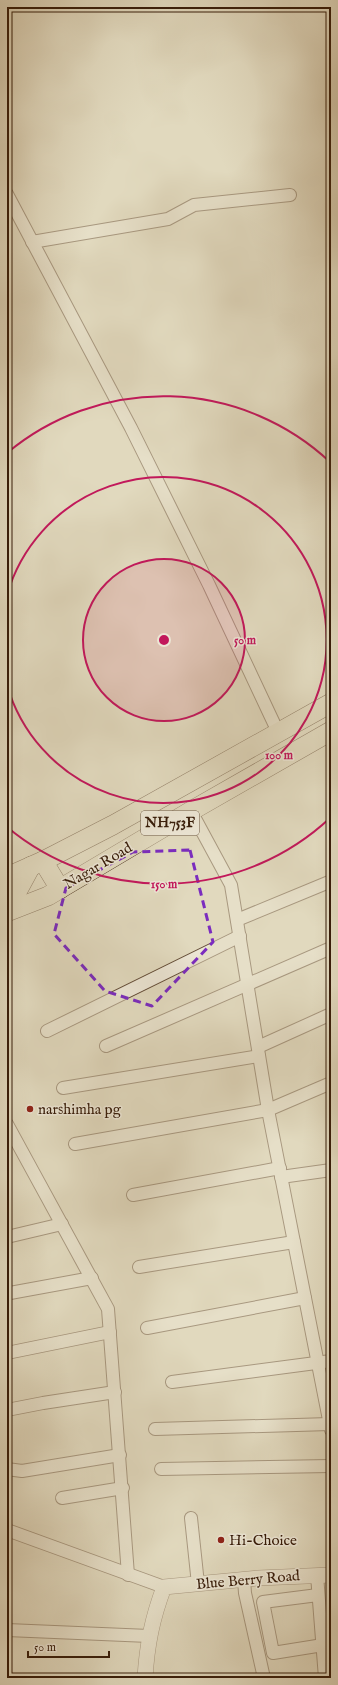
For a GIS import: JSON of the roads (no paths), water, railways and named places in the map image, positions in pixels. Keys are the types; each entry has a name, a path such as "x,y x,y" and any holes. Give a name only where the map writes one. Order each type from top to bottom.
{"highway":[{"name":"Nagar Road","path":"7,877 37,864 114,825 331,703"},
{"name":"Nagar Road","path":"7,912 48,896 191,811 331,731"},
{"path":"7,894 18,890 37,864 60,889"}],"street":[{"path":"7,194 131,428 209,585 278,732"},
{"path":"32,242 168,219 194,205 290,195"},
{"path":"155,1429 330,1427 268,1110 231,885 191,811"},
{"path":"237,920 329,882"},
{"path":"47,1031 240,936"},
{"path":"106,1046 331,948"},
{"path":"63,1088 259,1052 331,1014"},
{"path":"75,1144 268,1110 331,1083"},
{"path":"7,1124 108,1309 123,1488 128,1575"},
{"path":"133,1195 281,1172 331,1170"},
{"path":"7,1237 62,1224"},
{"path":"139,1267 294,1242"},
{"path":"10,1293 92,1278"},
{"path":"147,1328 305,1298"},
{"path":"7,1353 110,1332"},
{"path":"172,1382 331,1361"},
{"path":"7,1410 115,1392"},
{"path":"7,1469 22,1471 120,1455"},
{"path":"161,1469 331,1466"},
{"path":"62,1498 123,1488"},
{"path":"190,1518 198,1584"},
{"path":"7,1530 164,1587 149,1636 145,1678"},
{"path":"324,1575 318,1595 325,1678"},
{"name":"Blue Berry Road","path":"164,1587 324,1575"},
{"path":"244,1580 245,1593 264,1678"},
{"path":"318,1595 263,1602 273,1653 322,1645"},
{"path":"7,1630 149,1636"}],"place":[{"name":"narshimha pg","path":"30,1109"},
{"name":"Hi-Choice","path":"221,1540"}]}
